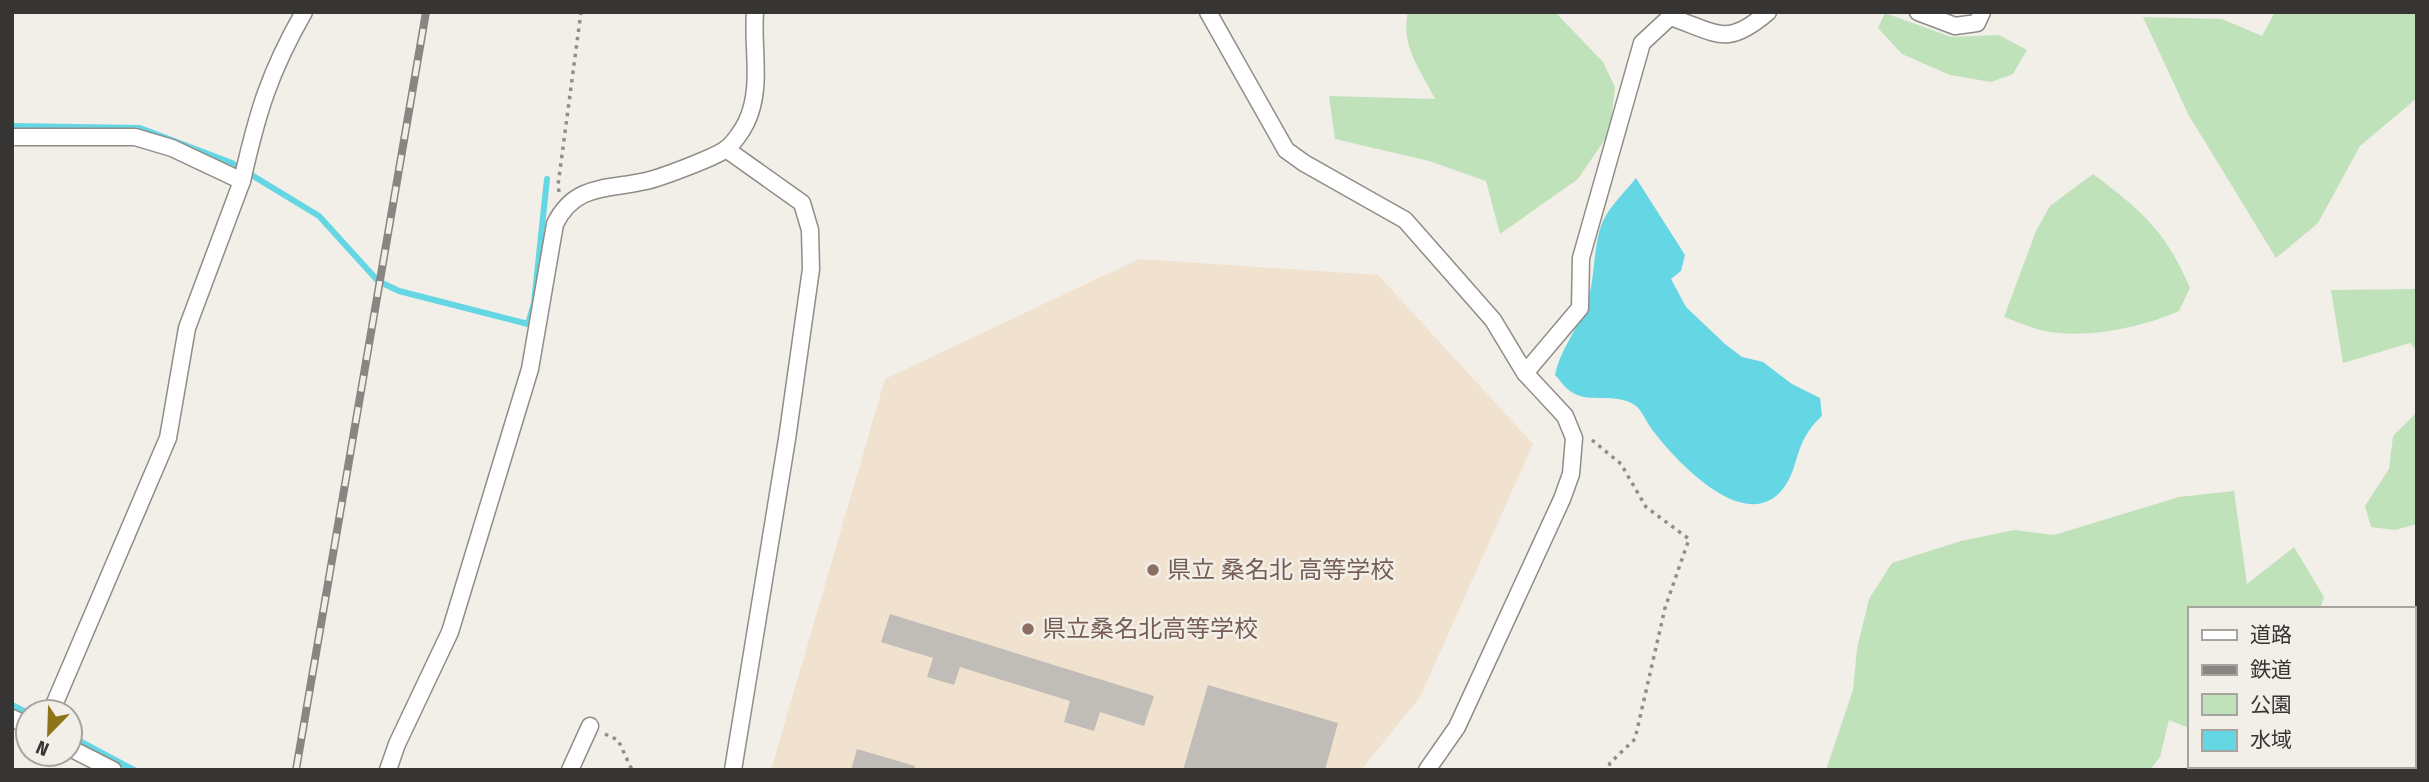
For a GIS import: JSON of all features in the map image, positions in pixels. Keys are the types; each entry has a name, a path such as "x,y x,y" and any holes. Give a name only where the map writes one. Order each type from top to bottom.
{"street":[{"path":"57,698 168,438 187,328 242,181 262,98 274,67 304,12"},
{"path":"387,770 450,632 530,369 555,224 563,208 591,189 648,181 726,149 746,125 757,87 753,38 755,12"},
{"path":"1208,12 1286,150 1312,169 1363,194 1405,220 1493,320 1525,373 1565,416 1574,438 1571,474 1562,499 1457,727 1427,770"},
{"path":"1525,373 1580,308 1581,258 1642,43 1670,17 1730,36 1745,32 1769,12"},
{"path":"1917,12 1955,26 1977,23 1982,12"},
{"path":"12,137 135,136 172,148 242,181"},
{"path":"726,149 802,203 810,230 811,270 787,439 733,770"},
{"path":"570,770 590,726"},
{"path":"84,755 113,770"}],"path":[{"path":"563,208 558,185 581,12"},
{"path":"1574,438 1588,437 1621,464 1646,507 1689,539 1665,608 1635,739 1611,763 1608,770"},
{"path":"590,726 618,740 632,770"}],"shaded area":[{"name":"県立 桑名北 高等学校","path":"1139,259 1378,275 1533,444 1420,697 1361,770 771,770 885,379"}],"green space":[{"path":"1408,12 1555,12 1603,62 1615,87 1610,132 1578,179 1500,234 1486,181 1429,161 1335,139 1329,96 1435,99 1409,47 1406,24"},
{"path":"2275,12 2417,12 2417,98 2360,146 2318,223 2276,258 2188,114 2143,17 2222,19 2262,36"},
{"path":"1885,13 1951,37 1999,35 2027,50 2013,74 1991,82 1950,75 1902,54 1878,28"},
{"path":"2093,174 2139,211 2171,251 2190,288 2179,311 2147,323 2111,331 2074,334 2040,330 2004,317 2036,231 2050,206"},
{"path":"2417,289 2417,351 2410,343 2343,363 2331,290"},
{"path":"2417,412 2417,524 2395,530 2371,527 2365,506 2389,469 2393,436"},
{"path":"2234,491 2247,584 2294,547 2324,597 2321,607 2188,607 2188,728 2169,720 2160,757 2150,770 1826,770 1853,690 1857,649 1869,599 1892,563 1961,541 2014,530 2054,535 2179,497"}],"water":[{"path":"1636,178 1685,255 1681,271 1671,279 1686,307 1742,357 1763,362 1792,384 1820,398 1822,416 1812,426 1801,445 1788,481 1782,490 1766,502 1749,504 1730,499 1710,488 1675,457 1636,406 1620,399 1577,395 1555,375 1589,296 1603,221"}],"building":[{"path":"890,614 1154,696 1144,726 1100,712 1094,731 1064,722 1070,701 960,667 954,685 927,677 933,658 881,642"},
{"path":"1208,685 1338,723 1325,770 1183,770"},
{"path":"857,749 915,766 914,770 851,770"}],"waterway":[{"path":"12,126 140,128 232,163 319,216 378,281 399,291 528,324 534,303 547,179"},
{"path":"84,743 134,770"}],"railway":[{"path":"296,770 426,12"}],"place":[{"name":"県立 桑名北 高等学校","path":"1153,570"},
{"name":"県立桑名北高等学校","path":"1028,629"}]}
